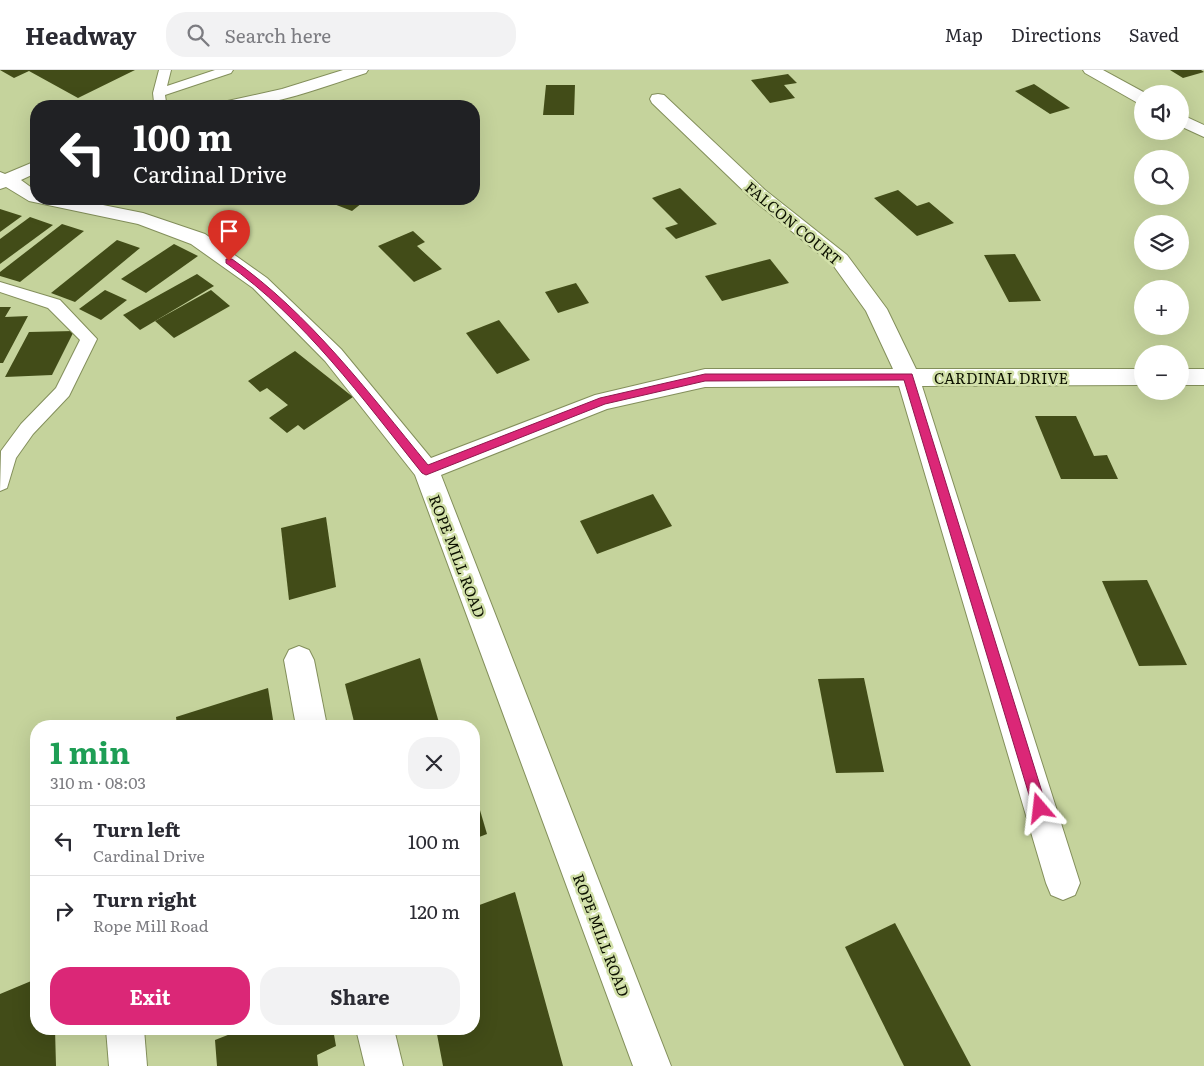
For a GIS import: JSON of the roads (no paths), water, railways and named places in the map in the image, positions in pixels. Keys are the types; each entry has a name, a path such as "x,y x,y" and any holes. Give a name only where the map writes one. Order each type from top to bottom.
{"street":[{"path":"255,100 286,93 360,70"},
{"path":"1091,70 1134,94"},
{"name":"FALCON COURT","path":"658,99 758,194 840,260 876,310 908,377 1063,883"},
{"path":"1189,124 1204,132"},
{"path":"2,180 30,168"},
{"path":"2,180 30,196"},
{"name":"ROPE MILL ROAD","path":"74,205 143,220 198,239 260,283 333,355 426,470 652,1066"},
{"name":"CARDINAL DRIVE","path":"426,470 603,401 705,378 1134,377"},
{"path":"1189,377 1204,377"},
{"path":"299,660 311,720"},
{"path":"125,1035 128,1066"},
{"path":"376,1035 384,1066"}],"lane":[{"path":"160,100 159,93 165,70"},
{"path":"159,93 227,70"},
{"path":"0,287 54,304 89,338 63,392 27,429 7,456 0,484"}]}
